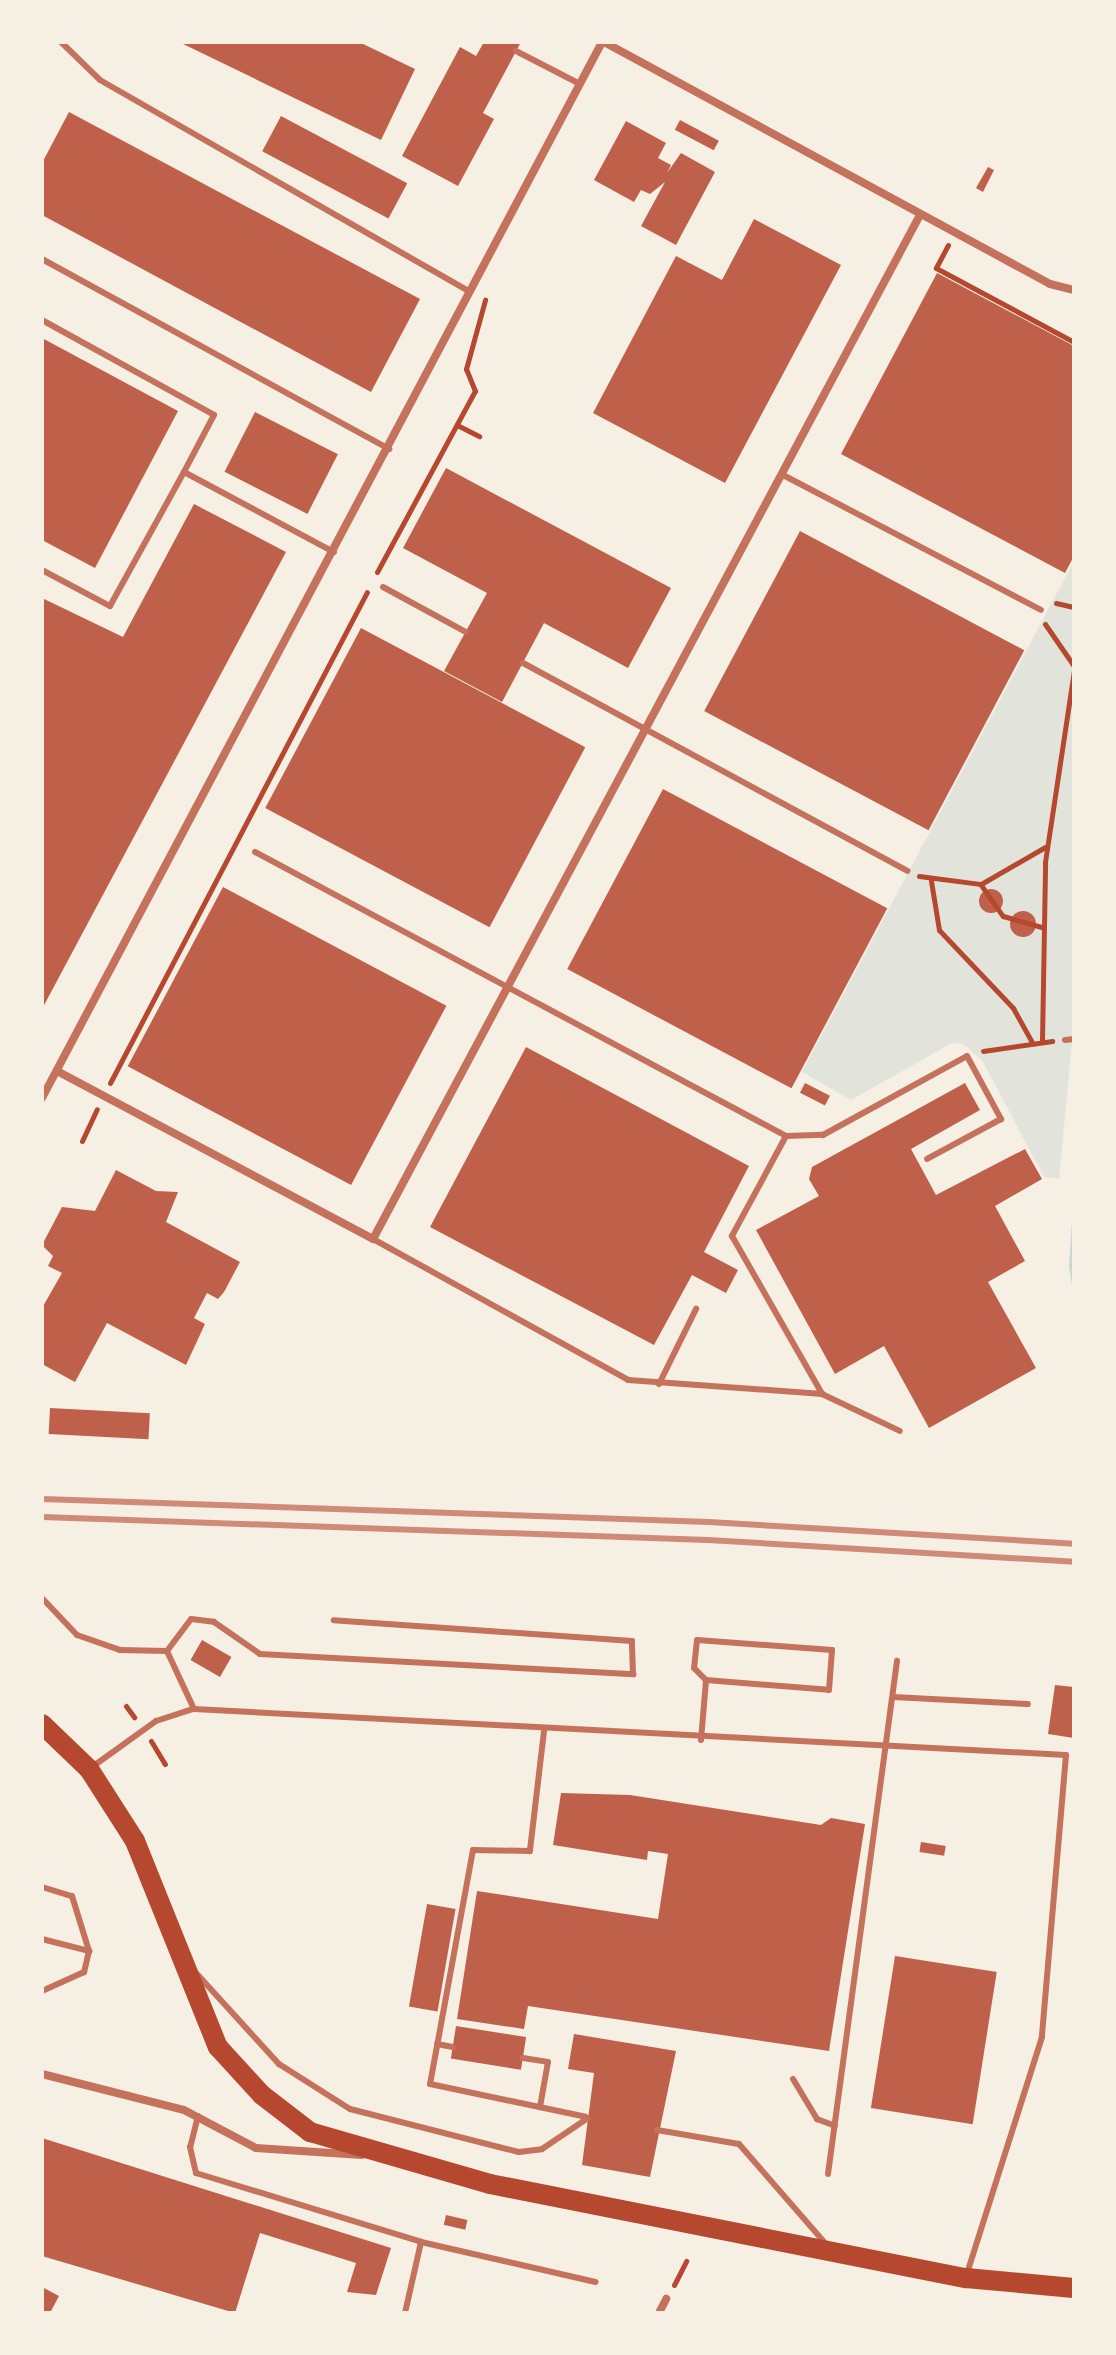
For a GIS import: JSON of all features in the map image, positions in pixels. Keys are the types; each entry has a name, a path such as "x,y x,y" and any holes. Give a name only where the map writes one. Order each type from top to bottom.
{"main road":[{"path":"42,1724 89,1769 150,1869 208,2031 244,2079 310,2132 377,2155 834,2253 966,2278 1074,2288"}],"street":[{"path":"42,1098 603,42 920,215 1074,290"},
{"path":"57,1071 373,1239 920,215"},
{"path":"42,2074 184,2110 245,2144 282,2154 377,2155"},
{"path":"659,2313 666,2299"}],"lane":[{"path":"61,42 100,80 470,292"},
{"path":"516,51 580,84"},
{"path":"42,259 389,449"},
{"path":"42,320 214,415 110,606 42,570"},
{"path":"184,472 334,552"},
{"path":"783,475 1041,610"},
{"path":"383,587 466,632"},
{"path":"523,663 907,871"},
{"path":"255,852 506,990 786,1136 823,1135 967,1056 1001,1119 927,1159"},
{"path":"1065,1040 1074,1039"},
{"path":"786,1136 732,1236 822,1394"},
{"path":"373,1239 628,1380 822,1394 900,1431"},
{"path":"659,1384 696,1309"},
{"path":"42,1598 77,1635 120,1650 167,1651"},
{"path":"167,1651 191,1619 214,1622 260,1654 633,1674 632,1641 334,1620"},
{"path":"701,1740 706,1680 694,1668 697,1640 832,1650 829,1690 706,1680"},
{"path":"167,1651 194,1709"},
{"path":"828,2174 897,1661"},
{"path":"893,1697 1028,1704"},
{"path":"89,1769 156,1721 194,1709 887,1750 1066,1755 1042,2037 966,2278"},
{"path":"184,1960 279,2064 350,2109 519,2152 542,2149 587,2118 430,2084 473,1850 530,1851 544,1731"},
{"path":"42,1887 72,1896 89,1951 84,1972 42,1991"},
{"path":"42,1939 89,1951"},
{"path":"437,2044 453,2047"},
{"path":"523,2058 548,2062 540,2107"},
{"path":"793,2079 817,2119 835,2126"},
{"path":"198,2116 190,2147 196,2173 421,2242 595,2282"},
{"path":"657,2130 739,2144 834,2253"},
{"path":"405,2313 421,2242"}],"path":[{"path":"955,233 936,268 1074,342"},
{"path":"119,1064 475,391 466,369 474,328 489,303 470,292"},
{"path":"457,425 479,436"},
{"path":"1041,610 1074,668 1046,847 1041,927 1042,1041"},
{"path":"907,871 931,881 981,884 1046,847"},
{"path":"931,881 939,930 1013,1008 1032,1042"},
{"path":"981,884 1003,916 1041,927"},
{"path":"967,1056 1032,1042 1065,1040"},
{"path":"666,2299 686,2261"}],"shaded area":[{"path":"1074,561 1074,1022 1059,1179 1044,1177 982,1060 963,1044 952,1043 851,1100 802,1072"},
{"path":"1074,1188 1074,1296 1069,1267"}],"building":[{"path":"179,42 359,42 415,69 381,140"},
{"path":"484,42 521,42 483,113 494,119 458,186 402,156 460,47 476,56"},
{"path":"69,112 420,299 371,392 42,215 42,163"},
{"path":"281,116 407,183 388,218 262,151"},
{"path":"680,120 719,141 714,150 675,130"},
{"path":"626,121 666,143 658,158 671,165 667,173 681,153 715,172 676,245 641,226 665,182 650,194 641,190 634,202 594,180"},
{"path":"988,167 994,170 983,192 976,188"},
{"path":"754,219 841,265 725,483 593,413 676,256 722,280"},
{"path":"937,273 1074,346 1074,556 1065,573 841,454"},
{"path":"42,338 178,411 95,568 42,540"},
{"path":"255,412 338,454 307,514 225,472"},
{"path":"446,468 671,588 628,668 544,623 502,702 444,671 487,593 403,548"},
{"path":"194,504 286,552 42,1009 42,598 123,637"},
{"path":"800,531 1024,650 928,830 704,711"},
{"path":"361,628 585,747 489,927 265,808"},
{"path":"663,789 887,908 791,1088 567,969"},
{"path":"223,887 446,1006 351,1185 128,1066"},
{"path":"991,889 1000,892 1003,901 1000,910 991,913 982,910 979,901 982,892"},
{"path":"1023,911 1032,915 1036,924 1032,933 1023,937 1014,933 1010,924 1014,915"},
{"path":"526,1047 749,1166 704,1252 738,1270 726,1293 692,1275 654,1345 430,1227"},
{"path":"805,1083 830,1096 825,1106 800,1093"},
{"path":"965,1083 980,1110 911,1149 936,1195 1025,1149 1042,1179 995,1206 1025,1261 988,1282 1036,1368 929,1428 884,1346 835,1374 756,1230 819,1196 809,1179 812,1167"},
{"path":"116,1170 156,1191 178,1192 166,1222 240,1262 218,1299 207,1293 194,1318 205,1324 186,1365 107,1323 75,1382 42,1364 42,1308 62,1273 48,1266 53,1256 42,1245 62,1207 95,1211"},
{"path":"50,1408 150,1413 149,1439 49,1434"},
{"path":"202,1640 231,1657 220,1677 190,1660"},
{"path":"1055,1685 1074,1687 1074,1738 1048,1734"},
{"path":"561,1793 630,1795 821,1825 831,1818 865,1824 829,2051 528,2006 524,2029 457,2019 477,1891 658,1919 668,1854 648,1851 647,1860 553,1845"},
{"path":"921,1842 946,1846 944,1856 919,1852"},
{"path":"427,1904 456,1909 438,2011 409,2006"},
{"path":"895,1956 997,1972 973,2124 871,2108"},
{"path":"456,2026 526,2037 521,2070 451,2059"},
{"path":"574,2034 676,2051 650,2177 582,2165 594,2073 568,2069"},
{"path":"42,2138 391,2248 376,2295 347,2292 356,2263 260,2233 235,2313 42,2256"},
{"path":"446,2215 467,2220 465,2230 444,2225"},
{"path":"42,2287 59,2296 50,2313 42,2313"}],"railway":[{"path":"42,1499 709,1522 1074,1544"},
{"path":"42,1517 708,1540 1074,1562"}]}
